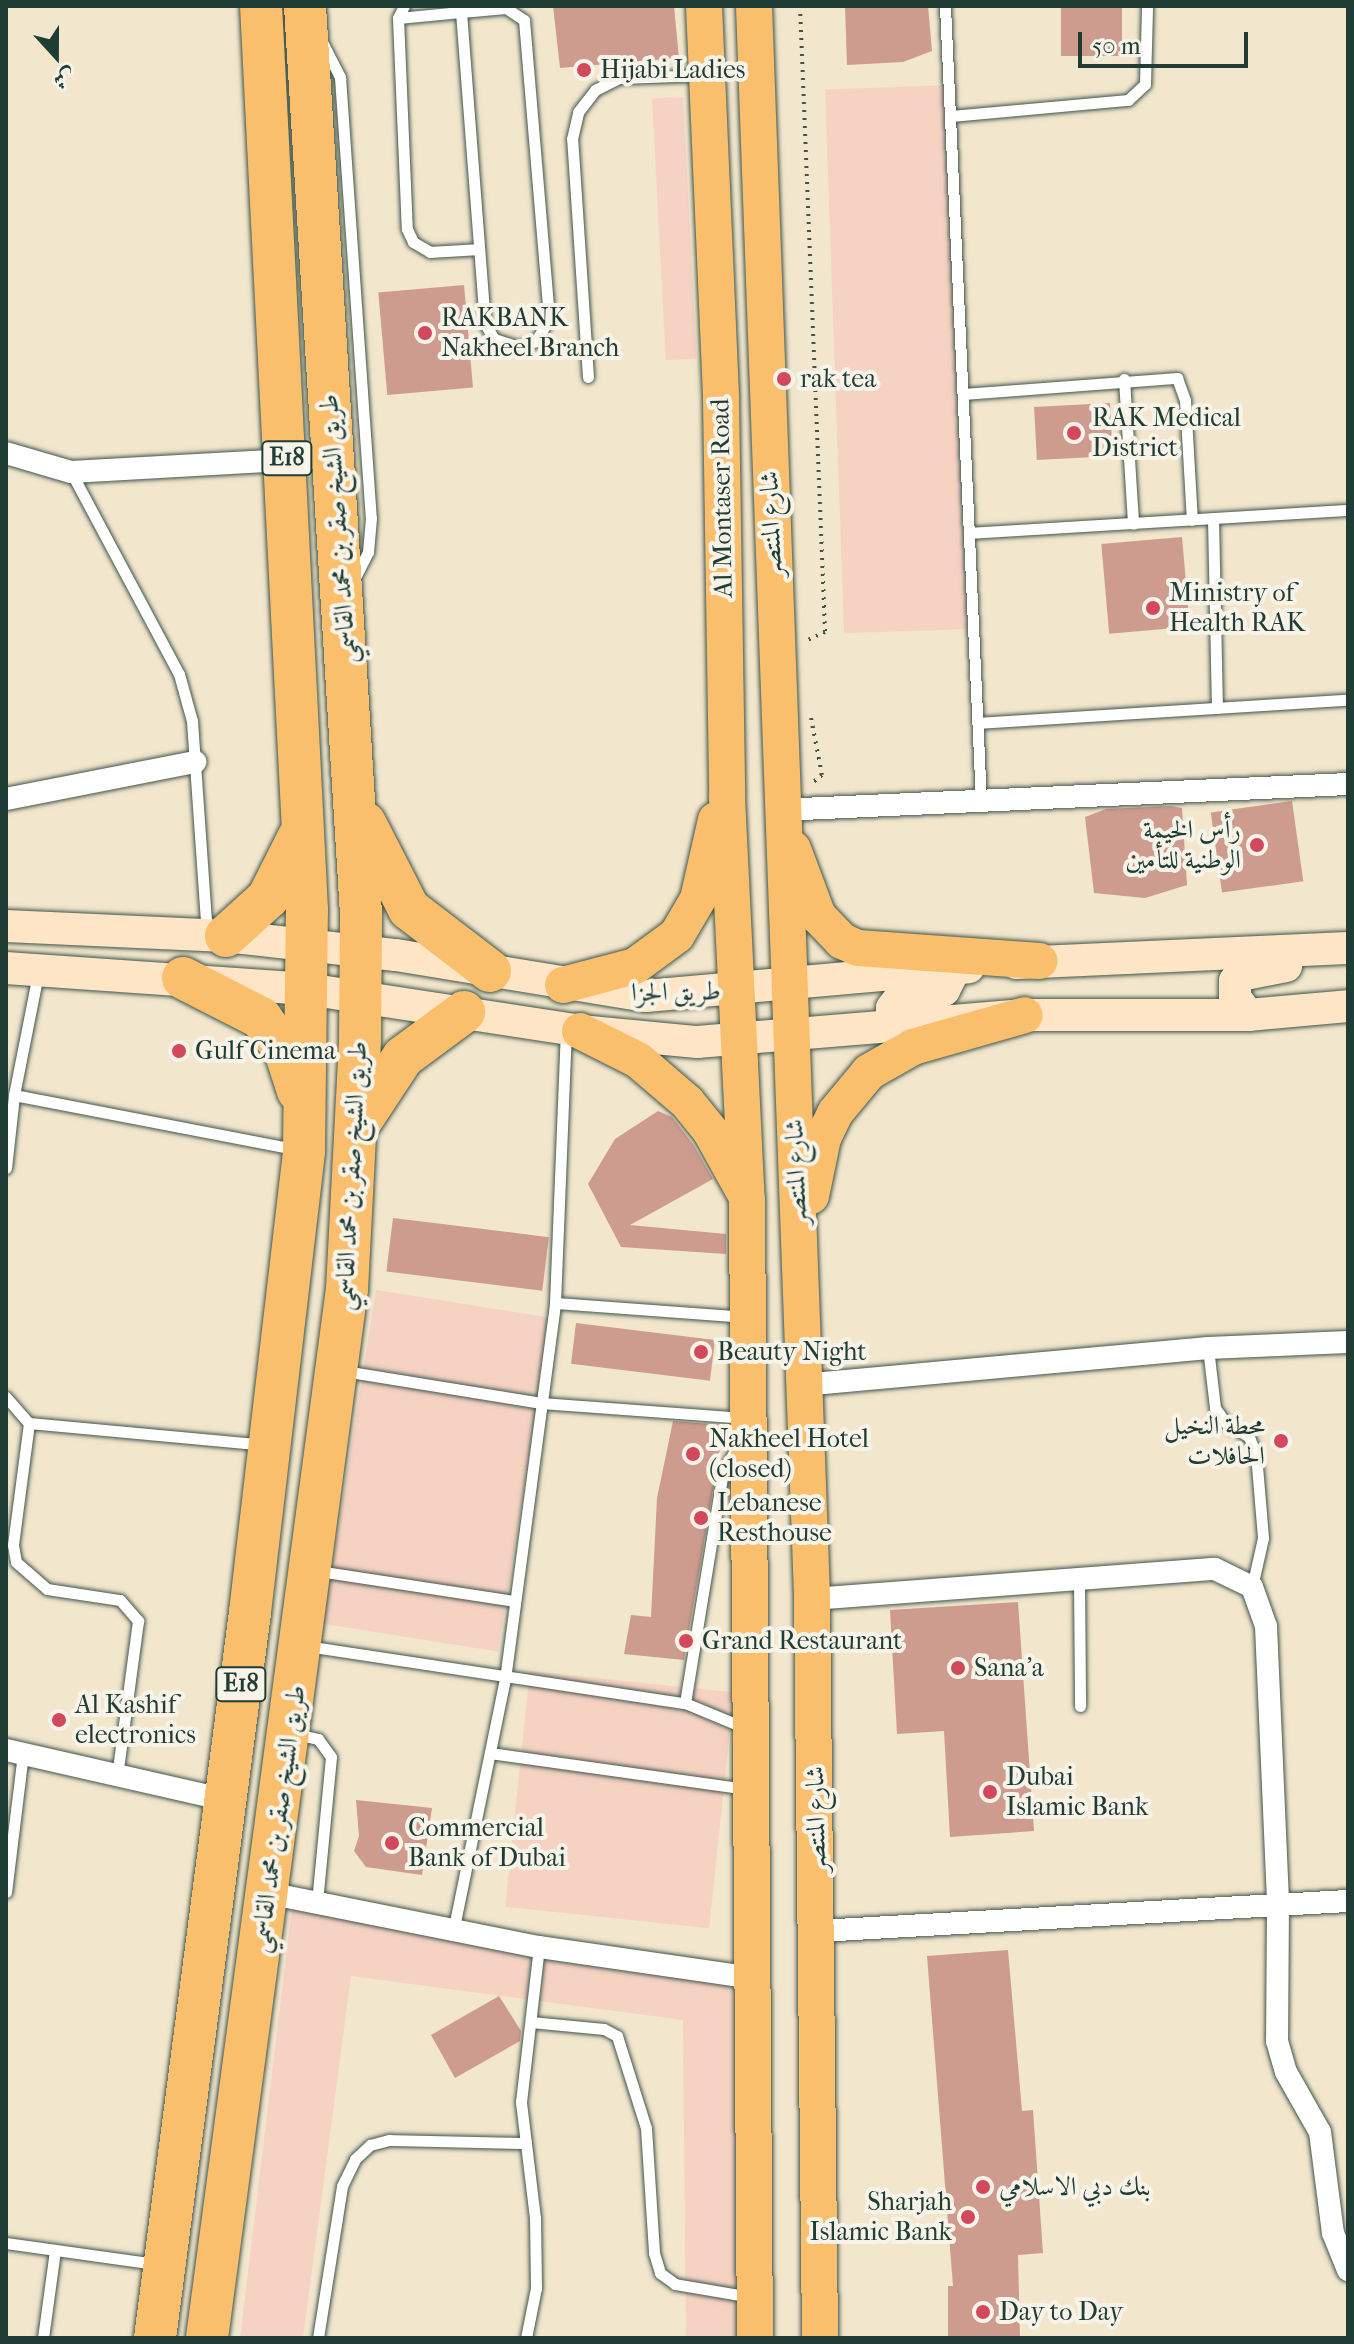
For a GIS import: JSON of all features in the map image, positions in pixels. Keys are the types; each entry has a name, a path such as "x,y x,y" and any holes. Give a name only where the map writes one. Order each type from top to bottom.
{"highway":[{"name":"طريق الشيخ صقر بن محمد القاسمي","path":"155,2338 226,1800 305,1134 307,947 303,824 288,460 261,6"},
{"name":"طريق الشيخ صقر بن محمد القاسمي","path":"207,2338 347,1289 360,996 354,798 306,15"},
{"path":"354,798 409,909 490,971"},
{"path":"216,936 260,907 281,881 303,824"},
{"path":"183,978 249,1011 271,1029 285,1051 305,1134"},
{"path":"352,1139 382,1082 403,1057 464,1012"}],"main road":[{"name":"Al Montaser Road","path":"704,6 721,399 727,797 737,991"},
{"name":"شارع المنتصر","path":"754,6 780,810 812,1599 819,1931 820,2338"},
{"path":"563,985 635,966 677,935 698,899 711,836 727,797"},
{"path":"780,810 810,898 842,941 858,948 1040,961"},
{"name":"طريق الجزا","path":"6,926 216,936 361,952 646,996 737,991 1040,961 1348,950"},
{"path":"1248,1015 1235,998 1233,987 1240,975 1348,950"},
{"name":"طريق الجزا","path":"6,968 307,989 573,1029 697,1042 1025,1015 1248,1015 1348,1006"},
{"path":"892,1028 892,1008 899,999 944,990 954,968"},
{"name":"شارع المنتصر","path":"737,991 747,1200 747,1729 754,1978 755,2338"},
{"path":"799,1272 823,1138 851,1090 869,1072 913,1047 1025,1015"},
{"path":"573,1029 638,1060 687,1102 725,1153 747,1200"}],"street":[{"path":"6,453 71,472 288,460"},
{"path":"6,799 195,762"},
{"path":"780,810 1348,784"},
{"path":"802,1385 1208,1348 1348,1342"},
{"path":"812,1599 1215,1569 1252,1587 1266,1626 1278,1905 1279,2051 1320,2132 1345,2259"},
{"path":"14,1752 226,1800"},
{"path":"268,1893 454,1927 539,1947 754,1978"},
{"path":"819,1931 1348,1901"}],"lane":[{"path":"390,6 398,18"},
{"path":"404,6 398,18 409,236 430,252 479,249"},
{"path":"945,6 981,801"},
{"path":"951,116 1128,100 1145,84 1147,6"},
{"path":"398,18 461,12 506,8 518,14 526,27 549,311 546,328 536,341 510,346 489,332 479,249 461,12"},
{"path":"588,377 572,139 578,112 595,90 619,78 707,75"},
{"path":"963,394 1124,379 1177,378 1184,388 1192,520"},
{"path":"1124,379 1133,524"},
{"path":"71,472 179,674 192,721 216,936"},
{"path":"969,533 1348,510"},
{"path":"1213,518 1217,708"},
{"path":"978,723 1348,700"},
{"path":"6,1168 14,1095 39,969"},
{"path":"454,1927 505,1679 555,1303 573,1029"},
{"path":"14,1095 305,1134"},
{"path":"555,1303 748,1317"},
{"path":"1208,1348 1215,1408 1226,1423 1249,1437 1256,1454 1263,1538 1252,1587"},
{"path":"337,1370 541,1403 748,1423 723,1472 685,1703"},
{"path":"6,1397 29,1423 268,1445"},
{"path":"29,1423 13,1545 16,1562 47,1589 120,1600 138,1621 117,1776"},
{"path":"311,1570 515,1601"},
{"path":"1079,1580 1080,1706"},
{"path":"301,1645 505,1679 685,1703 747,1729"},
{"path":"289,1732 318,1739 331,1757 317,1902"},
{"path":"6,1892 14,1752"},
{"path":"490,1753 749,1790"},
{"path":"526,2338 536,2288 521,2102 539,1947"},
{"path":"531,2022 604,2029 617,2036 626,2053 646,2128 654,2253 660,2273 675,2284 755,2298"},
{"path":"318,2338 342,2186 355,2159 370,2145 389,2140 526,2143"},
{"path":"6,2243 164,2265"},
{"path":"43,2338 55,2250"}],"path":[{"path":"800,6 825,632 808,639 804,651"},
{"path":"780,810 822,775 808,705"}],"shaded area":[{"path":"957,85 976,629 844,633 825,90"},
{"path":"683,97 697,359 666,360 652,99"},
{"path":"376,1290 551,1318 498,1652 323,1624"},
{"path":"530,1671 734,1692 709,1928 505,1907"},
{"path":"292,1908 758,1972 765,2338 686,2338 683,2020 351,1976 303,2338 240,2338"}],"building":[{"path":"553,6 674,6 679,58 560,68"},
{"path":"845,6 928,6 932,51 903,62 847,65"},
{"path":"1061,6 1122,6 1122,56 1061,56"},
{"name":"RAKBANK Nakheel Branch","path":"464,285 473,388 387,395 378,292"},
{"name":"RAK Medical District","path":"1110,403 1113,456 1037,460 1034,407"},
{"path":"1182,537 1190,627 1109,634 1101,544"},
{"name":"رأس الخيمة الوطنية للتأمين","path":"1292,801 1303,881 1222,893 1211,812"},
{"path":"1182,808 1187,885 1145,898 1094,893 1085,817 1106,809"},
{"path":"658,1111 672,1117 693,1144 713,1179 630,1225 726,1234 726,1254 621,1247 588,1184 615,1139"},
{"path":"393,1218 549,1237 542,1291 386,1272"},
{"path":"576,1323 715,1340 710,1381 571,1364"},
{"path":"673,1421 724,1425 684,1660 624,1654 631,1615 651,1617 657,1498"},
{"name":"Sana'a","path":"1018,1602 1034,1831 950,1837 944,1731 897,1734 890,1610"},
{"name":"Commercial Bank of Dubai","path":"356,1800 432,1808 422,1875 366,1867 354,1851 359,1836"},
{"path":"1008,1950 1022,2111 1033,2110 1043,2253 1018,2255 1020,2338 948,2338 948,2286 953,2286 927,1956"},
{"path":"499,1996 521,2031 520,2041 455,2078 431,2035"}],"place":[{"name":"Hijabi Ladies","path":"584,70"},
{"name":"RAKBANK Nakheel Branch","path":"425,333"},
{"name":"rak tea","path":"784,379"},
{"name":"RAK Medical District","path":"1074,433"},
{"name":"Ministry of Health RAK","path":"1153,608"},
{"name":"رأس الخيمة الوطنية للتأمين","path":"1257,845"},
{"name":"Gulf Cinema","path":"179,1051"},
{"name":"Beauty Night","path":"701,1352"},
{"name":"محطة النخيل الحافلات","path":"1281,1441"},
{"name":"Nakheel Hotel (closed)","path":"693,1454"},
{"name":"Lebanese Resthouse","path":"701,1518"},
{"name":"Grand Restaurant","path":"686,1641"},
{"name":"Sana'a","path":"958,1668"},
{"name":"Al Kashif electronics","path":"59,1720"},
{"name":"Dubai Islamic Bank","path":"990,1792"},
{"name":"Commercial Bank of Dubai","path":"392,1843"},
{"name":"بنك دبي الاسلامي","path":"983,2187"},
{"name":"Sharjah Islamic Bank","path":"968,2217"},
{"name":"Day to Day","path":"983,2312"}]}
